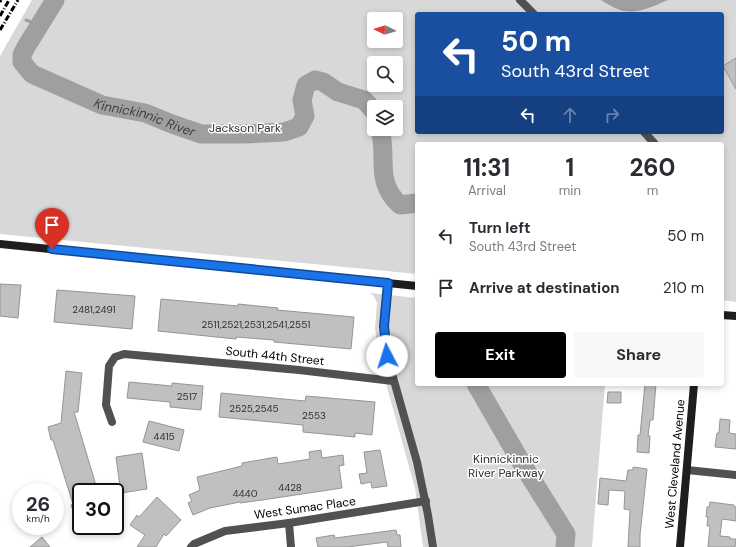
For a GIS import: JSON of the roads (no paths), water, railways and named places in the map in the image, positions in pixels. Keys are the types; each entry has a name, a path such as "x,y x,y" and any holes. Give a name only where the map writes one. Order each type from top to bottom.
{"main road":[{"path":"0,244 415,286"},
{"path":"724,314 736,316"},
{"name":"West Cleveland Avenue","path":"680,547 694,386"}],"street":[{"path":"520,0 532,12"},
{"path":"646,134 653,142"},
{"path":"388,283 384,326 387,356 417,462 426,501 433,547"},
{"name":"South 44th Street","path":"112,422 106,404 109,366 115,357 124,354 299,370 393,381"},
{"path":"687,470 736,476"},
{"name":"West Sumac Place","path":"191,547 194,544 225,531 289,523 426,501"},
{"path":"289,523 291,547"}],"waterway":[{"name":"Kinnickinnic River","path":"55,0 26,47 22,55 22,62 32,74 102,105 145,113 201,134 244,134 284,132 299,127 305,116 302,100 306,85 315,80 323,82 338,92 364,100 367,103"},
{"path":"26,20 39,25"},
{"name":"Kinnickinnic River","path":"381,136 383,169 387,187 392,196 400,205 415,203"},
{"name":"Kinnickinnic River","path":"477,386 521,462 566,534 565,547"}],"railway":[{"path":"0,16 9,0"},
{"path":"0,30 18,0"}],"park label":[{"name":"Jackson Park","path":"245,128"},
{"name":"Kinnickinnic River Parkway","path":"506,466"}]}
